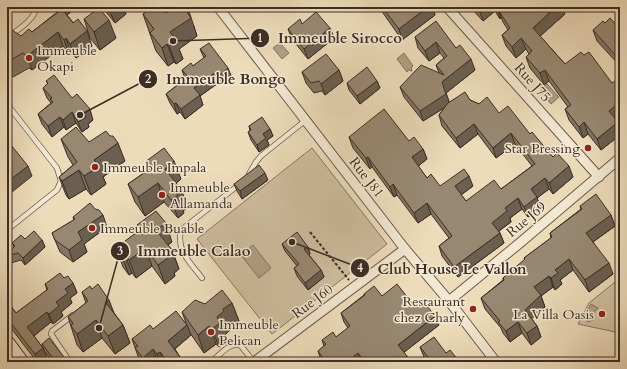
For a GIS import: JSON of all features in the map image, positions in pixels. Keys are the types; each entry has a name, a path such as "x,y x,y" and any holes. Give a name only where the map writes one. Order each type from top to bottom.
{"main road":[{"path":"7,342 15,359"}],"street":[{"name":"Rue J81","path":"218,7 405,249 449,301 496,362"},
{"name":"Rue J75","path":"447,7 598,177"},
{"name":"Rue J69","path":"449,301 620,158"},
{"name":"Rue J60","path":"254,362 405,249"}],"lane":[{"path":"7,38 33,17 36,12 36,7"},
{"path":"7,104 57,168 61,181 57,190 7,230"},
{"path":"202,278 184,255 180,247 179,238 181,230 244,180 252,171 256,162 261,156 306,120"},
{"path":"70,362 52,338 52,331 78,310"},
{"path":"211,362 232,345 238,344 254,362"}],"path":[{"path":"310,232 354,287"}],"shaded area":[{"path":"280,43 289,53 282,59 273,48"},
{"path":"404,53 413,66 411,68 412,71 408,70 407,72 397,59"},
{"path":"547,84 559,97 551,104 540,91"},
{"path":"312,148 387,244 272,334 197,239"},
{"path":"253,245 271,268 259,278 241,255"},
{"name":"La Villa Oasis","path":"620,278 620,333 578,324 589,303"},
{"path":"591,304 598,308 594,312 593,320 588,322 585,317"}],"building":[{"path":"107,7 116,7 110,12"},
{"path":"149,7 160,7 166,13 174,7 188,8 186,11 191,18 170,32 177,41 169,46 167,44 162,48 150,33 154,29 143,14 150,9"},
{"path":"382,7 428,7 399,29"},
{"path":"476,7 485,7 480,12"},
{"path":"503,7 556,7 533,28 565,64 581,52 584,55 589,52 612,83 620,77 620,102 609,111 618,122 597,139 584,122 579,127 565,109 571,105 545,70 540,73 526,57 532,51 521,38 512,47 502,35 510,28 499,11"},
{"path":"99,8 109,20 94,32 84,19"},
{"path":"62,9 73,23 78,19 87,31 70,44 66,38 64,40 58,32 27,56 23,53 7,62 7,35 12,30 21,36 29,29 32,32"},
{"path":"316,12 330,28 304,49 288,29 300,19 302,24"},
{"path":"610,18 620,29 620,55 617,57 593,30 603,21 605,23"},
{"path":"436,21 456,48 460,45 471,59 442,82 446,94 420,111 400,87 421,65 444,75 436,65 447,56 436,42 425,51 415,37"},
{"path":"209,43 228,68 220,75 217,71 194,88 200,95 181,109 176,103 174,104 166,94 188,77 182,70 191,63 193,66 206,56 200,49"},
{"path":"326,54 339,70 321,84 319,81 311,83 302,72"},
{"path":"367,67 377,81 357,96 347,83"},
{"path":"54,75 72,98 77,94 90,109 84,114 86,117 78,122 72,112 63,120 60,117 48,126 38,114 53,102 50,99 52,98 43,88 48,83 46,81"},
{"path":"465,92 470,100 479,104 487,97 499,113 508,106 530,134 532,132 553,157 557,153 569,166 549,183 545,178 531,189 537,197 524,207 518,198 505,208 507,211 492,223 500,233 454,267 439,246 452,236 427,203 414,213 393,184 390,187 368,157 366,158 349,137 384,109 409,141 414,137 423,149 412,157 427,178 431,174 440,186 464,169 469,176 455,186 466,201 494,180 501,189 535,164 511,133 493,148 474,124 456,138 439,115 448,103"},
{"path":"262,117 270,129 263,134 266,138 257,145 248,132 251,130 249,126"},
{"path":"76,127 89,142 106,131 110,136 113,136 118,143 94,160 99,166 84,176 79,170 62,181 59,177 77,162 61,139"},
{"path":"7,140 28,166 7,182"},
{"path":"164,148 174,161 165,169 181,189 176,193 178,195 171,200 158,183 138,197 128,184 150,169 145,162"},
{"path":"259,165 265,173 240,191 234,184"},
{"path":"596,194 611,215 586,233 609,263 585,280 569,259 555,270 558,273 551,278 549,276 534,287 541,295 525,310 537,326 527,333 518,322 506,331 498,322 500,321 481,298 504,280 503,278 525,259 524,258 552,237 550,233 582,209 580,206"},
{"path":"90,203 103,215 78,232 82,240 69,250 55,240 52,233 75,219 73,217"},
{"path":"156,211 166,223 156,230 172,250 167,255 169,257 158,265 146,248 129,260 125,255 122,257 116,248 141,229 137,225"},
{"path":"34,231 42,240 23,258 18,253 7,256 7,253 15,246 12,243 21,235 25,239"},
{"path":"297,232 308,247 304,249 321,270 305,283 294,268 299,264 282,244"},
{"path":"60,273 64,278 68,276 73,283 65,289 68,293 56,302 59,306 49,314 47,312 27,327 43,348 35,354 7,318 7,301 16,313 48,289 45,284"},
{"path":"98,284 109,300 106,303 123,325 108,336 96,320 77,334 71,326 73,323 68,317 88,301 82,292 90,286 92,289"},
{"path":"397,284 415,307 423,301 435,316 398,345 407,356 405,358 408,362 365,362 358,353 347,362 326,362 318,351 326,344 322,340 333,332 336,337 350,326 341,313 365,295 364,294 374,286 382,296"},
{"path":"222,290 232,303 223,309 224,311 217,317 220,323 212,329 209,326 198,335 182,312 195,300 205,304"},
{"path":"176,311 187,325 168,341 180,357 173,362 168,362 160,352 157,354 153,349 143,358 135,348 138,346 132,339 150,325 153,329"},
{"path":"434,337 446,353 450,350 458,360 456,362 432,362 420,347"},
{"path":"49,338 68,362 56,362 42,344"}],"place":[{"name":"Immeuble Sirocco","path":"173,41"},
{"name":"Immeuble Okapi","path":"29,58"},
{"name":"Immeuble Bongo","path":"80,115"},
{"name":"Star Pressing","path":"588,148"},
{"name":"Immeuble Impala","path":"95,167"},
{"name":"Immeuble Allamanda","path":"162,195"},
{"name":"Immeuble Buable","path":"92,228"},
{"name":"Club House Le Vallon","path":"292,242"},
{"name":"Restaurant chez Charly","path":"473,309"},
{"name":"La Villa Oasis","path":"602,314"},
{"name":"Immeuble Calao","path":"99,328"},
{"name":"Immeuble Pelican","path":"211,332"}]}
